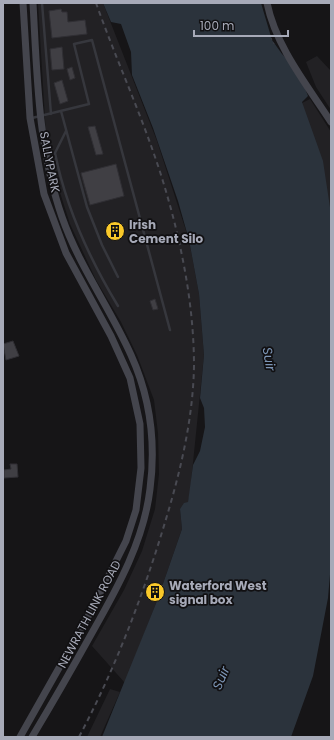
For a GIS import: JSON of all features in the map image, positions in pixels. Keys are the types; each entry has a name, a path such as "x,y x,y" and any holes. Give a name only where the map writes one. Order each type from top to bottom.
{"main road":[{"name":"SALLYPARK","path":"23,3 30,118 42,182 54,223 76,275 99,314"},
{"name":"SALLYPARK","path":"33,3 40,117 49,169 62,218 81,262 108,311"},
{"path":"267,3 272,24 279,40 331,122"},
{"name":"NEWRATH LINK ROAD","path":"32,737 122,580 140,533 150,490 153,440 146,398 133,358 108,311"},
{"name":"NEWRATH LINK ROAD","path":"20,737 90,613 126,541 136,510 141,468 140,424 136,400 122,357 99,314"}],"lane":[{"path":"42,3 51,114"},
{"path":"30,118 40,117 89,104 74,44 92,40 170,330"},
{"path":"61,112 90,217 118,277"},
{"path":"66,131 55,153 65,192 89,256 118,306"}],"shaded area":[{"path":"38,3 103,3 157,141 189,240 199,294 204,355 188,503 180,509 182,529 157,601 125,683 92,646 124,590 142,551 155,509 159,474 158,433 154,400 137,355 121,322 96,280 70,224 56,180 46,135"},
{"path":"317,56 331,71 331,110 316,87 306,62"},
{"path":"310,99 331,132 331,214 302,103"},
{"path":"110,689 120,692 100,737 87,737"}],"water":[{"name":"Suir","path":"103,3 261,3 272,40 289,61 303,83 308,96 302,102 323,161 331,214 331,563 328,598 313,676 291,737 102,737 157,601 182,529 180,509 184,503 188,502 193,465 200,451 205,427 204,408 200,398 204,355 199,294 189,240 178,201 153,128 132,75 131,52 121,24 111,22"}],"building":[{"path":"61,9 62,12 67,12 68,22 85,20 87,34 52,38 49,11"},
{"path":"62,47 64,69 52,70 50,49"},
{"path":"72,67 75,78 70,80 67,69"},
{"path":"62,80 68,101 60,104 54,83"},
{"path":"95,126 103,154 96,155 88,127"},
{"path":"116,164 124,196 90,205 81,173"},
{"name":"Irish Cement Silo","path":"113,225 117,225 121,231 117,237 113,237 109,233 109,229"},
{"path":"155,299 158,309 153,310 150,301"},
{"path":"13,341 19,356 6,360 3,344"},
{"path":"10,464 17,464 18,477 4,478 4,470 11,469"},
{"name":"Waterford West signal box","path":"153,586 159,589 156,596 151,594"}],"railway":[{"path":"79,737 104,687 126,635 146,583 163,529 180,469 188,428 194,366 192,321 186,276 177,232 165,188 141,118 96,3"}],"place":[{"name":"Irish Cement Silo","path":"115,231"},
{"name":"Waterford West signal box","path":"155,592"}]}
